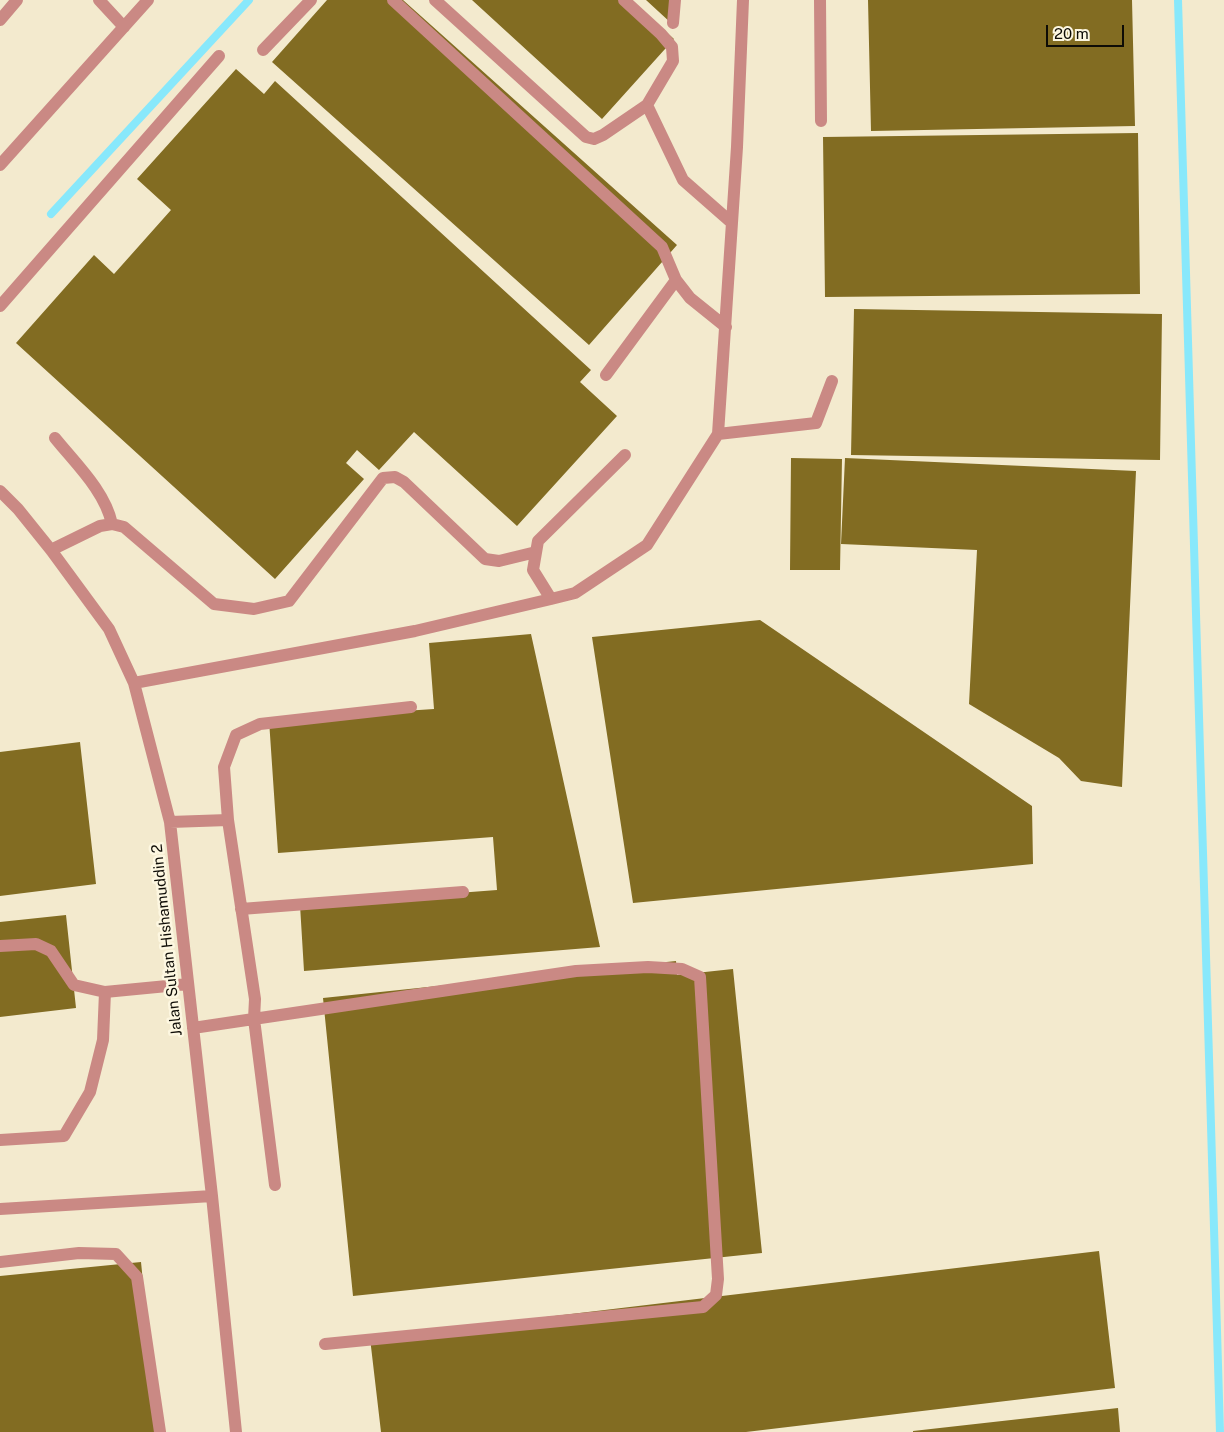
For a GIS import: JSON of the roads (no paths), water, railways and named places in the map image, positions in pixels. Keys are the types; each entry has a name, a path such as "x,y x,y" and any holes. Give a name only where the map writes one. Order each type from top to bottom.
{"street":[{"path":"0,20 17,0"},
{"path":"99,0 124,27"},
{"path":"0,165 148,0"},
{"path":"263,50 311,0"},
{"path":"393,0 662,247 676,280 690,298 726,327"},
{"path":"434,0 586,136 594,138 603,135 647,105 673,61 672,47 661,34 624,0"},
{"path":"673,23 675,0"},
{"path":"134,683 415,631 575,593 647,544 718,434 737,147 743,0"},
{"path":"820,0 821,121"},
{"path":"0,306 219,56"},
{"path":"647,105 683,180 732,223"},
{"path":"606,375 676,280"},
{"path":"718,434 816,423 832,381"},
{"path":"55,438 101,496 110,513 112,524"},
{"path":"551,599 533,570 538,541 625,455"},
{"path":"51,550 100,526 112,524 124,527 214,604 254,609 289,601 383,478 395,477 404,482 485,559 499,562 536,552"},
{"name":"Jalan Sultan Hishamuddin 2","path":"0,491 18,508 109,629 134,683 170,822 212,1196 236,1432"},
{"path":"275,1185 254,1019 254,999 228,820 224,767 236,735 260,724 410,707"},
{"path":"170,822 228,820"},
{"path":"241,909 463,892"},
{"path":"0,946 36,944 51,951 74,984 105,992 188,984"},
{"path":"193,1028 576,971 682,969 700,978 718,1279 716,1295 704,1307 325,1344"},
{"path":"0,1140 64,1136 90,1092 103,1040 105,992"},
{"path":"0,1209 212,1196"},
{"path":"0,1262 79,1253 116,1254 137,1277 160,1432"}],"waterway":[{"path":"51,214 249,0"},
{"path":"1178,0 1220,1432"}]}
